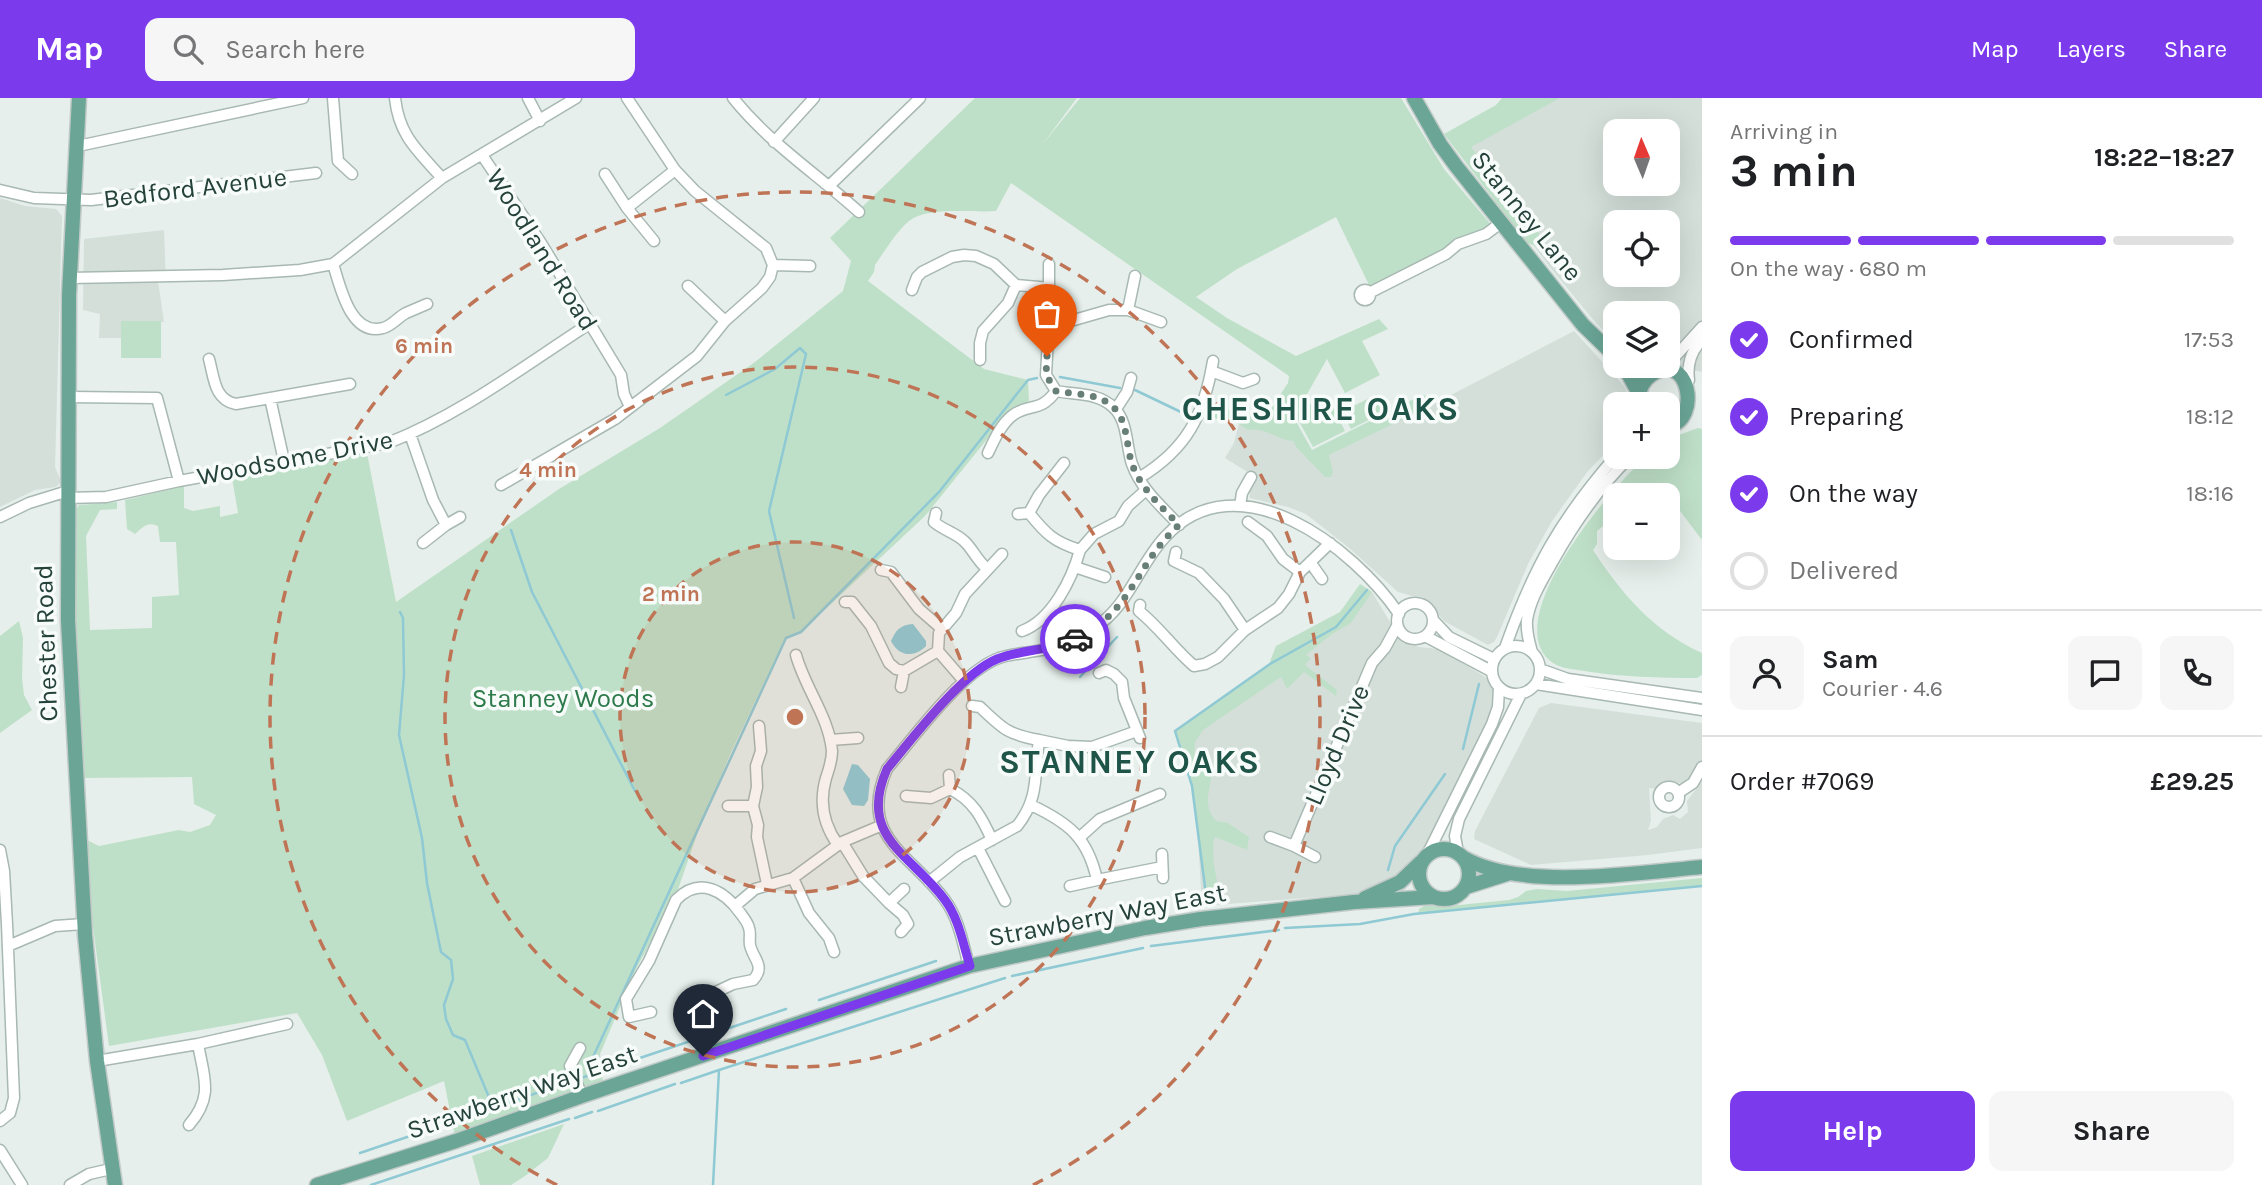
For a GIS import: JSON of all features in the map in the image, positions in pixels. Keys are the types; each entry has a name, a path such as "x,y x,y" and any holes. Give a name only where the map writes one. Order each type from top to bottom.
{"main road":[{"name":"Chester Road","path":"79,98 70,278 67,495 70,661 84,924 97,1061 115,1185"},
{"name":"Stanney Lane","path":"1414,98 1448,156 1583,325 1603,344"},
{"path":"1680,376 1695,390 1693,408 1680,422"},
{"path":"1640,392 1641,385 1650,378"},
{"path":"1461,856 1469,873 1466,887 1460,895 1450,899 1433,897 1420,884 1418,871 1424,858 1442,849 1461,856 1483,867 1512,873 1582,876 1702,867"},
{"name":"Strawberry Way East","path":"1354,902 1393,886 1424,858"},
{"path":"1466,887 1512,873"},
{"name":"Strawberry Way East","path":"317,1185 456,1141 970,966 1144,928 1354,902 1433,897"}],"street":[{"path":"78,146 303,98"},
{"path":"333,98 334,163 352,174"},
{"path":"395,98 398,122 408,141 442,178"},
{"path":"528,98 540,121"},
{"path":"482,155 576,98"},
{"path":"509,485 630,407 697,356 725,321 766,283 773,265 766,248 695,191 676,170 627,98"},
{"path":"733,98 774,142 830,185 859,212"},
{"path":"774,142 814,98"},
{"path":"830,185 920,98"},
{"name":"Woodland Road","path":"70,278 223,275 300,270 333,264 442,178 482,155 541,243 621,375 624,394 630,407"},
{"path":"627,208 676,170"},
{"name":"Bedford Avenue","path":"0,190 34,198 91,200 316,173"},
{"path":"605,174 653,241"},
{"path":"1369,293 1446,254 1462,251 1502,222"},
{"path":"912,290 917,276 922,272 952,257 964,255 976,256 994,264 1016,285 1049,288"},
{"path":"333,264 350,312 359,323 369,328 382,329 404,314 427,304"},
{"path":"1048,264 1046,375 1056,391"},
{"path":"773,265 810,266"},
{"path":"1128,310 1135,276"},
{"path":"977,355 983,331 1008,303 1016,285"},
{"path":"688,287 725,321"},
{"path":"1049,320 1074,320 1109,310 1128,310 1161,321"},
{"name":"Woodsome Drive","path":"0,517 29,503 67,495 106,497 367,447 410,434 456,410 589,324"},
{"path":"1680,350 1702,327"},
{"path":"1695,390 1687,367 1702,340"},
{"path":"209,359 218,394 236,404 350,384"},
{"path":"1139,478 1168,459 1189,433 1199,415 1212,366 1237,381 1251,384"},
{"path":"1116,408 1127,392 1131,378"},
{"path":"1056,391 1094,396 1116,408 1139,478 1146,490 1179,525"},
{"path":"988,453 1012,416 1044,404 1056,391"},
{"path":"69,397 158,398 179,481"},
{"path":"270,398 284,461"},
{"path":"410,434 433,500 446,525"},
{"path":"1063,463 1023,514 1048,537 1080,550"},
{"path":"1506,648 1519,608 1542,557 1567,516 1605,469"},
{"path":"1499,688 1512,694 1521,694 1535,684 1540,669 1527,636 1529,610 1571,528 1592,498 1619,469"},
{"path":"1240,506 1242,493 1251,477"},
{"path":"1029,631 1062,594 1080,550 1094,534 1119,521 1128,506 1146,490"},
{"path":"970,966 956,919 946,901 894,847 880,826 878,798 887,769 975,671 999,658 1063,645 1096,627 1116,610 1153,553 1179,525 1205,512 1240,506 1286,517 1330,543 1386,596 1414,639 1425,636 1433,620"},
{"path":"423,543 460,517"},
{"path":"932,519 963,540 987,569"},
{"path":"1248,522 1267,536 1283,559 1300,572"},
{"path":"1137,610 1160,629 1192,672 1218,657 1245,630 1278,608 1300,572 1330,543"},
{"path":"964,681 938,651 937,640 942,629 956,613 965,594 1002,554"},
{"path":"1173,559 1199,573 1224,599 1245,630"},
{"path":"1310,562 1322,579"},
{"path":"886,567 924,615 942,629"},
{"path":"1075,567 1105,578"},
{"path":"851,600 871,626 889,663 896,669 904,671 938,651"},
{"path":"1401,620 1410,604 1421,605 1430,612 1433,620 1448,637 1494,659"},
{"name":"Lloyd Drive","path":"1294,846 1372,663 1385,648 1401,620"},
{"path":"1424,858 1492,724 1498,707 1499,688 1491,671 1425,636"},
{"path":"1491,671 1494,659 1506,648 1517,645 1532,652"},
{"path":"796,655 830,740 832,760 824,788 822,812 863,876 903,915 908,927"},
{"path":"978,703 999,726 1019,735 1068,746 1092,747 1138,734 1124,698 1122,682 1104,668"},
{"path":"1540,669 1569,678 1702,698"},
{"path":"901,687 904,671"},
{"path":"1535,684 1702,710"},
{"path":"1461,856 1455,836 1459,819 1521,694"},
{"path":"757,732 761,751 757,761 757,787 753,806 767,884"},
{"path":"830,740 858,738"},
{"path":"929,882 960,857 1017,826 1031,805 1040,740"},
{"path":"1678,793 1693,783 1702,767"},
{"path":"949,775 950,789"},
{"path":"950,789 971,803 992,841"},
{"path":"906,796 931,799 950,789"},
{"path":"1079,838 1100,818 1157,800"},
{"path":"1031,805 1057,817 1079,838 1094,865 1097,880"},
{"path":"728,806 753,806"},
{"path":"735,906 745,895 767,884 793,878 840,843 880,826"},
{"path":"1270,837 1315,857"},
{"path":"978,848 1004,901"},
{"path":"0,850 4,871 4,925 9,952 5,1011 13,1098 10,1113 0,1121"},
{"path":"1070,886 1097,880 1162,873 1162,854"},
{"path":"793,878 808,913 829,938 834,952"},
{"path":"651,1012 629,1017 626,999 649,961 676,901 683,893 702,887 720,893 735,906 749,926 750,946 758,958 759,972 754,980 707,990"},
{"path":"889,903 904,889"},
{"path":"9,952 55,926 84,924"},
{"path":"97,1061 198,1044 287,1024"},
{"path":"189,1125 204,1103 204,1080 198,1044"},
{"path":"580,1048 570,1066 582,1096"},
{"path":"0,1150 22,1185"},
{"path":"70,1185 89,1174 111,1169"}],"shaded area":[{"path":"1537,98 1702,98 1702,372 1680,367 1680,301 1603,301 1603,330 1548,265 1456,140"},
{"path":"0,198 25,206 56,209 62,216 55,467 61,481 56,487 35,490 0,507"},
{"path":"164,230 166,281 158,281 164,322 121,321 121,338 99,338 100,314 83,310 84,239"},
{"path":"1574,331 1603,363 1603,378 1617,378 1626,392 1603,392 1603,455 1588,471 1552,521 1528,564 1497,637 1488,645 1444,621 1423,597 1398,592 1306,514 1250,498 1249,487 1254,476 1225,458 1234,443 1241,416 1271,424 1321,458 1424,409"},
{"path":"1372,592 1396,632 1419,647 1439,649 1487,678 1496,694 1494,711 1422,856 1384,892 1202,906 1192,735"},
{"path":"1551,703 1702,723 1702,762 1694,779 1683,784 1675,782 1656,789 1649,788 1651,821 1648,830 1657,827 1663,819 1673,815 1680,819 1688,812 1687,801 1702,781 1702,848 1531,865 1474,839 1475,831 1539,708"}],"green space":[{"name":"Stanney Woods","path":"975,98 1077,98 1042,145 1080,98 1401,98 1444,169 1493,227 1370,287 1336,217 1237,269 1196,297 1227,318 1296,356 1379,319 1388,329 1362,341 1380,375 1345,393 1327,359 1298,410 1327,396 1345,431 1313,447 1295,414 1294,418 1312,450 1422,395 1427,396 1430,401 1424,409 1329,455 1333,472 1331,477 1325,477 1293,441 1205,416 1206,406 1254,416 1267,415 1288,383 1289,376 1011,183 996,211 939,212 917,216 895,236 875,265 868,281 984,369 1028,380 1029,401 1009,412 925,516 801,632 785,638 729,757 676,895 636,969 600,1054 604,1090 456,1141 444,1081 347,1121 322,1055 297,1013 109,1046 90,905 87,840 99,846 179,830 190,832 210,825 216,815 194,804 192,777 84,778 75,631 75,510 79,505 117,502 117,509 100,510 86,536 90,630 152,628 152,597 179,595 176,542 160,542 158,526 151,524 135,534 127,529 125,500 184,486 184,508 193,511 220,506 220,517 238,513 232,478 367,453 396,602 559,489 660,428 755,362 843,291 851,261 830,238"},
{"path":"1502,98 1560,98 1471,147 1522,215 1528,212 1541,238 1536,246 1527,243 1444,134 1496,105"},
{"path":"121,321 161,321 161,358 121,358"},
{"path":"1377,394 1386,411 1351,429 1342,412"},
{"path":"1702,429 1702,540 1680,511 1680,483 1621,483 1634,469 1680,469 1680,435"},
{"path":"1603,503 1603,526 1597,531 1597,544 1593,550 1615,582 1640,610 1668,634 1702,653 1702,675 1697,678 1626,676 1568,668 1553,663 1539,644 1538,618 1548,588 1586,524"},
{"path":"1360,584 1372,592 1351,623 1306,655 1311,658 1305,665 1337,690 1336,696 1304,672 1287,689 1281,677 1203,730 1195,742 1194,762 1202,770 1212,774 1209,810 1216,821 1228,823 1249,837 1247,850 1215,837 1214,866 1222,896 1206,895 1192,786 1175,731 1269,664 1276,646 1340,612"},
{"path":"19,621 23,638 24,695 32,710 0,733 0,636"},
{"path":"1702,878 1702,886 1418,914 1419,909 1426,905 1449,906 1509,900 1526,891 1537,889 1567,891"},
{"path":"564,1124 548,1158 525,1176 511,1185 480,1185 472,1156"}],"water":[{"path":"913,624 926,641 926,646 917,653 902,653 891,641 899,629"},
{"path":"852,764 858,765 870,779 868,800 864,806 852,805 843,789"}],"waterway":[{"path":"726,395 775,369 800,348 806,354 769,511 794,618"},
{"path":"1060,377 1120,388"},
{"path":"588,1068 786,638 801,632 939,492 1028,380 1037,378"},
{"path":"1135,390 1183,413"},
{"path":"511,530 532,592 635,791"},
{"path":"1206,895 1192,786 1175,731 1270,664 1336,627 1367,590"},
{"path":"400,612 403,618 404,675 399,735 422,838 427,883 441,952 451,960 453,979 444,1005 446,1019 453,1035 465,1040 491,1102"},
{"path":"1080,677 1117,637"},
{"path":"1463,749 1479,684"},
{"path":"1388,870 1395,846 1445,774"},
{"path":"1285,928 1360,924 1414,914 1702,886"},
{"path":"1151,946 1279,930"},
{"path":"1012,976 1143,948"},
{"path":"819,1000 936,961"},
{"path":"719,1070 1005,978"},
{"path":"616,1066 786,1009"},
{"path":"578,1079 617,1066"},
{"path":"681,1083 719,1070 713,1185"},
{"path":"360,1153 572,1081"},
{"path":"598,1111 675,1084"},
{"path":"575,1118 592,1112"},
{"path":"371,1185 569,1119"}],"way so far":[{"path":"1047,356 1046,375 1056,391 1094,396 1116,408 1139,478 1146,490 1179,525 1153,553 1116,610 1096,627 1075,639"}],"district":[{"name":"CHESHIRE OAKS","path":"1321,409"},
{"name":"STANNEY OAKS","path":"1130,762"}],"route":[{"path":"703,1056 970,966 956,919 946,901 894,847 880,826 880,785 887,769 975,671 999,658 1063,645 1075,639"}]}
